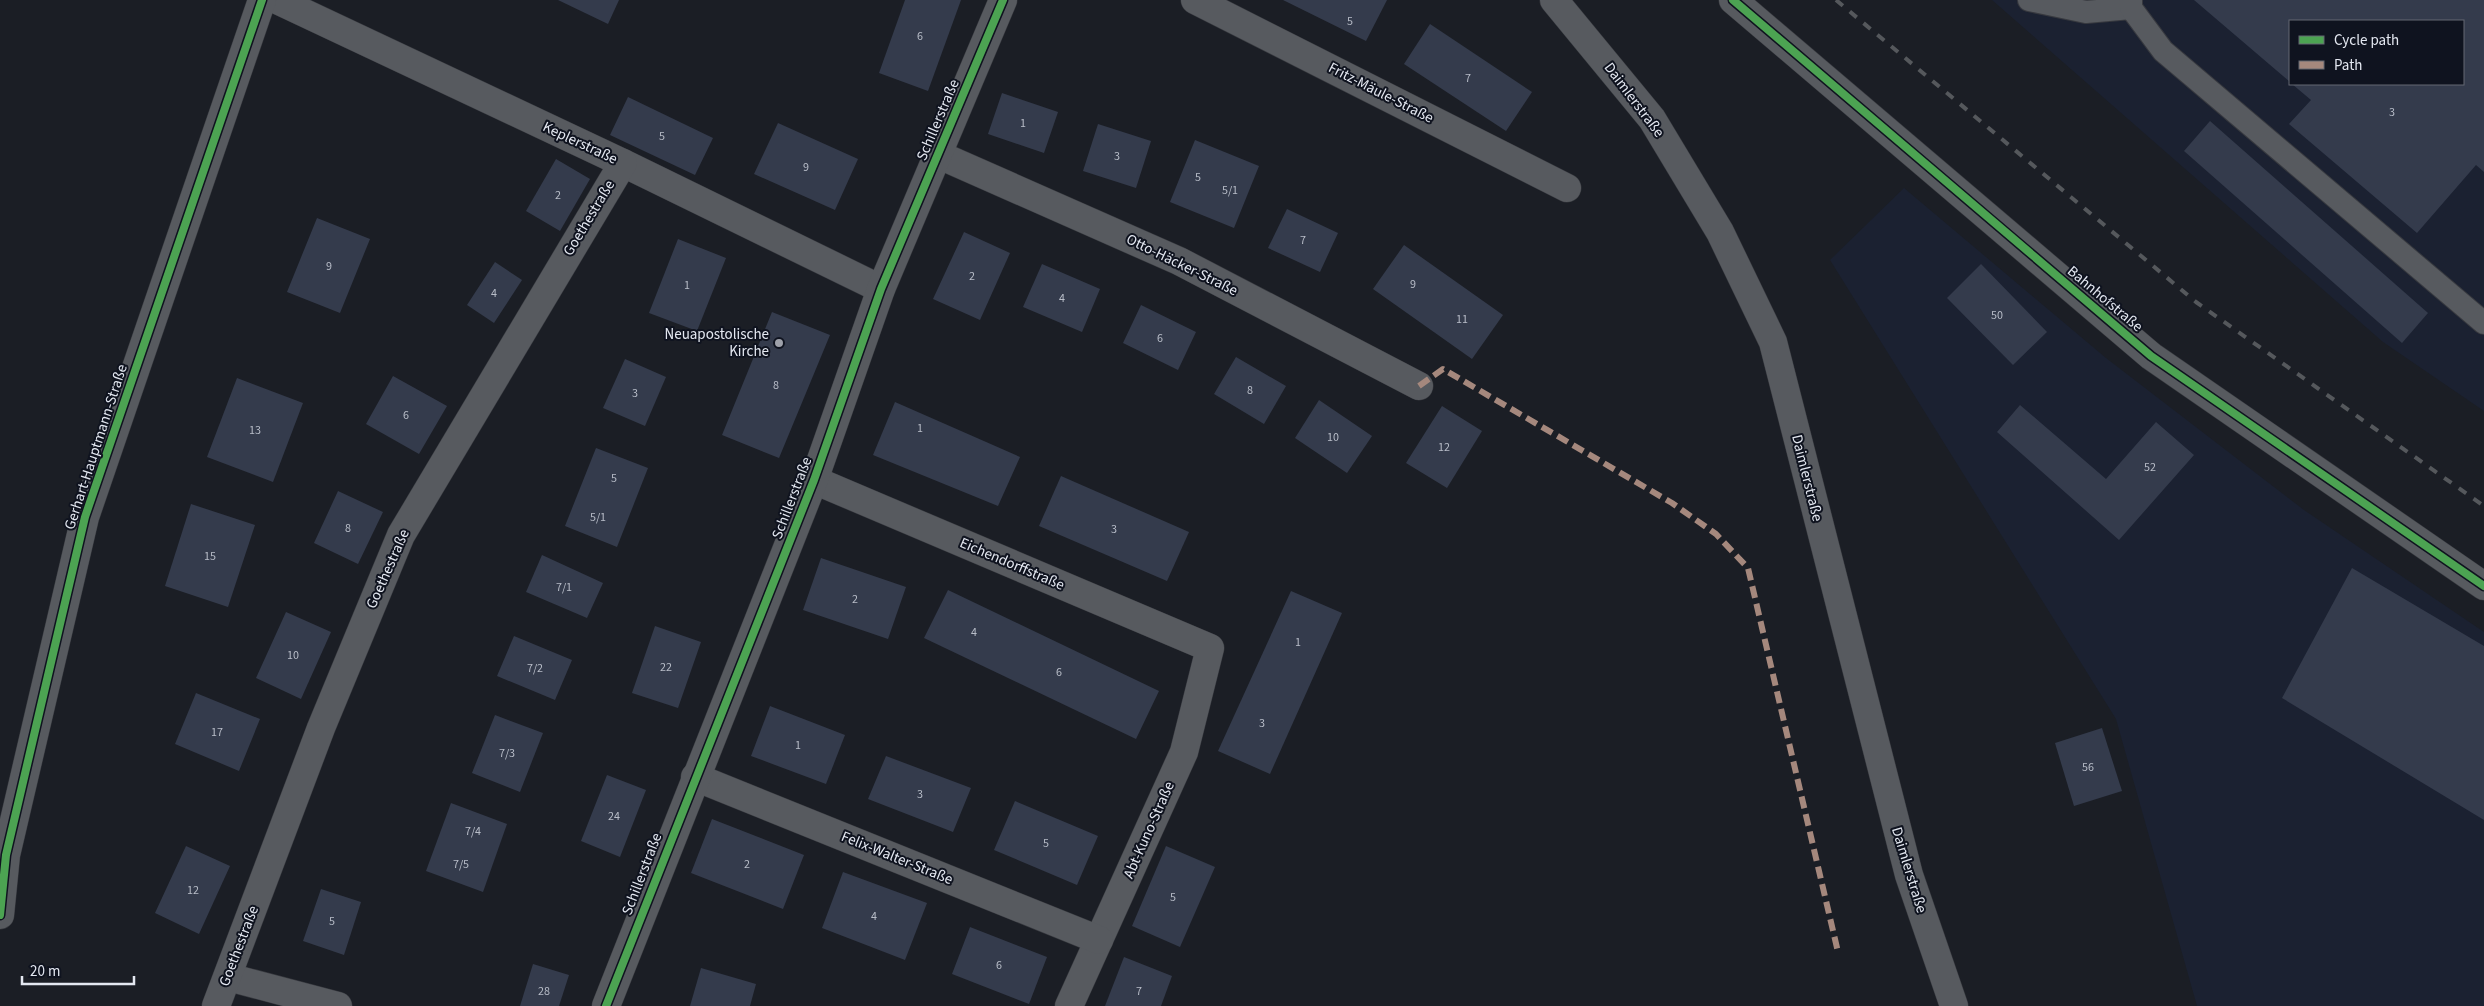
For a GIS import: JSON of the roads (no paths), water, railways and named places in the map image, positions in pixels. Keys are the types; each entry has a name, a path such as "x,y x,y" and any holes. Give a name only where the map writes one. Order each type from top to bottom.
{"street":[{"name":"Gerhart-Hauptmann-Straße","path":"0,915 6,855 85,517 262,0"},
{"name":"Keplerstraße","path":"277,0 622,163 881,289"},
{"name":"Schillerstraße","path":"606,1006 814,480 881,289 1003,0"},
{"name":"Fritz-Mäule-Straße","path":"1195,0 1567,188"},
{"name":"Daimlerstraße","path":"1554,0 1652,118 1720,232 1773,342 1909,875 1954,1006"},
{"name":"Bahnhofstraße","path":"1733,0 2151,356 2484,586"},
{"name":"Otto-Häcker-Straße","path":"939,154 1179,261 1419,386"},
{"name":"Goethestraße","path":"216,1006 321,728 401,535 622,163"},
{"name":"Eichendorffstraße","path":"814,480 1210,648"},
{"name":"Abt-Kuno-Straße","path":"1069,1006 1184,752 1210,648"},
{"name":"Felix-Walter-Straße","path":"695,777 1099,940"},
{"path":"228,977 338,1006"}],"lane":[{"path":"2029,0 2086,12 2131,4 2163,51 2484,323"}],"railway":[{"path":"1836,0 2196,302 2484,506"}],"place":[{"name":"Neuapostolische Kirche","path":"779,343"}]}
